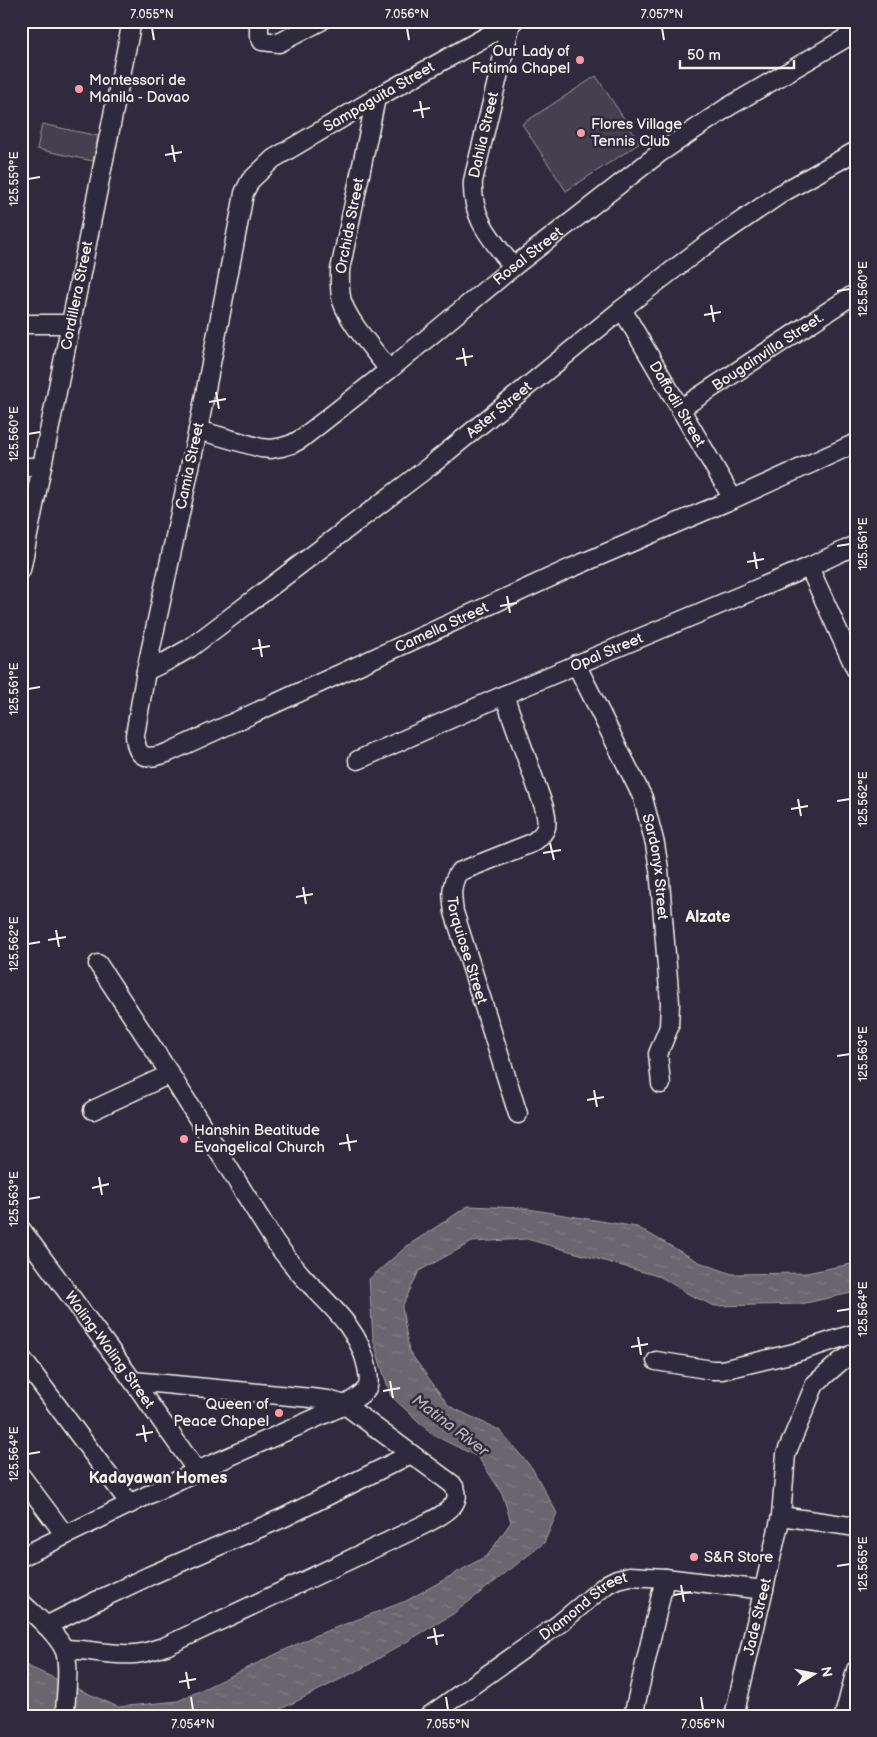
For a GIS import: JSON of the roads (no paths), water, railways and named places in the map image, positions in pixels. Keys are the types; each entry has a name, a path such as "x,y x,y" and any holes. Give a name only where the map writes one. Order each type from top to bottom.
{"street":[{"name":"Cordillera Street","path":"21,570 132,21"},
{"path":"259,21 259,35 262,41 279,43 321,21"},
{"name":"Sampaguita Street","path":"250,181 273,159 376,98 512,22"},
{"name":"Dahlia Street","path":"512,22 473,182 472,195 482,225 513,267"},
{"name":"Rosal Street","path":"198,430 261,448 271,449 282,448 301,439 389,370 513,267 661,152 728,107 856,32"},
{"name":"Orchids Street","path":"376,98 340,270 340,286 343,302 350,318 389,370"},
{"name":"Aster Street","path":"146,671 179,655 206,637 430,466 622,309 703,247 782,194 856,151"},
{"name":"Camia Street","path":"139,752 135,744 135,735 146,671 198,430 240,210 244,193 250,181"},
{"name":"Bougainvilla Street.","path":"680,409 856,293"},
{"name":"Daffodil Street","path":"622,309 733,500"},
{"path":"21,324 72,324"},
{"name":"Camella Street","path":"139,752 146,758 167,753 571,568 733,500 856,443"},
{"path":"21,467 42,466"},
{"name":"Opal Street","path":"358,760 504,695 809,567 856,545"},
{"path":"809,567 850,640 856,670"},
{"name":"Sardonyx Street","path":"576,664 642,798 655,844 659,869 670,1004 669,1027 658,1054 660,1084"},
{"name":"Torquiose Street","path":"504,695 544,807 546,827 542,836 532,843 459,872 455,877 452,887 452,898 454,912 518,1114"},
{"path":"21,1556 197,1471 345,1405 362,1393 369,1383 366,1364 356,1336 338,1312 292,1265 275,1242 170,1074 98,964"},
{"path":"93,1110 170,1074"},
{"name":"Waling-Waling Street","path":"21,1229 197,1471"},
{"path":"656,1361 722,1370 794,1353 856,1333"},
{"name":"Jade Street","path":"734,1716 781,1516 786,1454 815,1384 840,1362 856,1352"},
{"path":"21,1357 130,1504"},
{"path":"64,1649 136,1654 166,1646 408,1532 442,1514 454,1504 457,1494 452,1484 345,1405 311,1398 133,1381"},
{"path":"46,1626 92,1602 149,1576 285,1517 411,1454"},
{"path":"21,1476 65,1535"},
{"path":"781,1516 856,1527"},
{"name":"Diamond Street","path":"429,1716 559,1624 607,1584 617,1579 630,1576 665,1578 764,1590"},
{"path":"633,1716 665,1578"},
{"path":"21,1602 46,1626 64,1649 67,1667 65,1716"},
{"path":"844,1716 856,1670"}],"water":[{"name":"Matina River","path":"468,1206 522,1208 637,1227 699,1262 732,1274 806,1273 856,1263 856,1292 801,1304 715,1306 690,1295 661,1277 527,1239 472,1242 419,1271 402,1307 409,1351 449,1406 499,1430 532,1468 557,1513 544,1543 453,1614 361,1669 267,1716 35,1716 21,1707 21,1663 118,1707 178,1701 316,1635 406,1601 488,1555 511,1522 502,1493 478,1457 433,1435 391,1396 373,1338 369,1279 407,1246"}],"place":[{"name":"Our Lady of Fatima Chapel","path":"580,60"},
{"name":"Montessori de Manila - Davao","path":"79,89"},
{"name":"Flores Village Tennis Club","path":"581,133"},
{"name":"Hanshin Beatitude Evangelical Church","path":"184,1139"},
{"name":"Queen of Peace Chapel","path":"279,1413"},
{"name":"S&R Store","path":"694,1557"}],"district":[{"name":"Alzate","path":"708,917"},
{"name":"Kadayawan Homes","path":"158,1478"}]}
